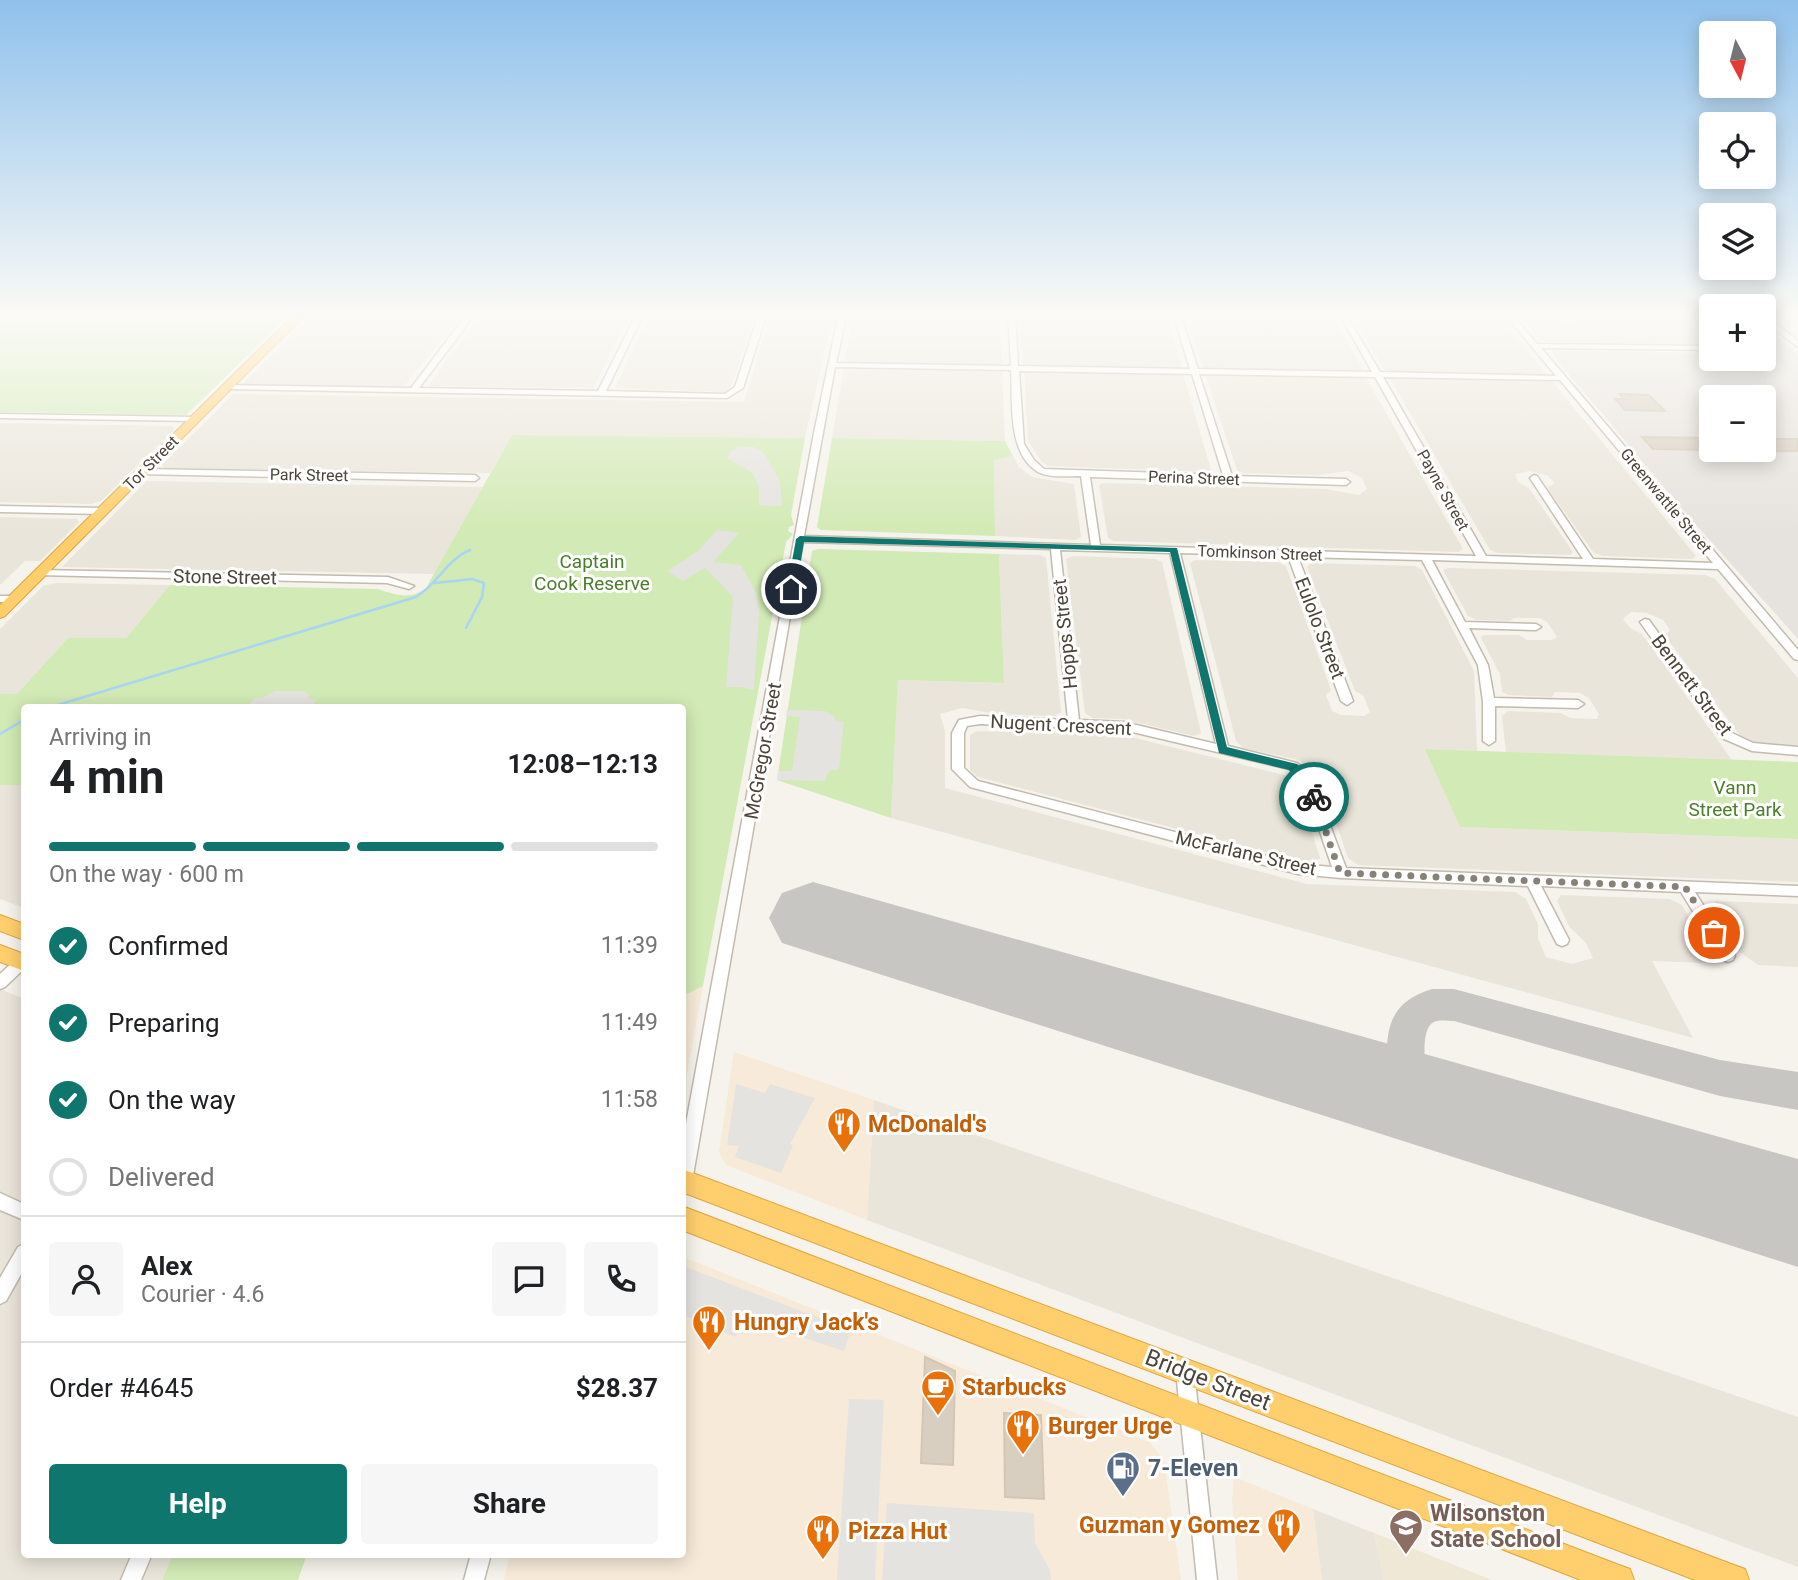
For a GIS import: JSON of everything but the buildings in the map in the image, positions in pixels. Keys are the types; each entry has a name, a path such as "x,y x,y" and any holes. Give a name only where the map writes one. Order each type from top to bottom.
{"highway":[{"name":"Tor Street","path":"0,613 227,387"},
{"path":"0,923 21,931"},
{"path":"0,953 21,961"},
{"name":"Bridge Street","path":"686,1185 1734,1580"},
{"name":"Bridge Street","path":"686,1220 1619,1580"}],"street":[{"path":"227,387 733,394 740,387"},
{"path":"413,391 416,387"},
{"path":"601,394 605,387"},
{"name":"McGregor Street","path":"686,1167 829,387"},
{"name":"Perina Street","path":"1015,387 1020,444 1031,462 1042,471 1346,482"},
{"path":"1200,387 1229,478"},
{"name":"Payne Street","path":"1385,387 1482,558"},
{"name":"Greenwattle Street","path":"1569,387 1798,657"},
{"path":"0,416 195,419"},
{"name":"Park Street","path":"142,472 475,478"},
{"path":"1086,474 1096,547"},
{"path":"1534,478 1590,562"},
{"path":"0,509 102,511"},
{"name":"Tomkinson Street","path":"800,539 1720,566"},
{"name":"Hopps Street","path":"1055,546 1074,723"},
{"path":"1174,550 1223,750"},
{"name":"Eulolo Street","path":"1292,554 1348,701"},
{"path":"1426,558 1483,665 1489,702 1489,741"},
{"name":"Stone Street","path":"40,573 388,580 409,586"},
{"path":"0,599 14,599"},
{"name":"Bennett Street","path":"1645,622 1726,735 1741,745 1760,750 1798,751"},
{"path":"1463,625 1536,627"},
{"path":"1489,702 1578,704"},
{"name":"Nugent Crescent","path":"958,769 957,733 963,723 980,720 1124,726 1293,766 1308,780 1340,873"},
{"name":"McFarlane Street","path":"958,769 974,783 1298,869 1340,873 1798,891"},
{"path":"1532,881 1562,940"},
{"path":"1685,887 1728,956"},
{"path":"0,984 21,965"},
{"path":"0,1201 21,1211"},
{"path":"0,1295 21,1258"},
{"path":"1185,1371 1207,1580"},
{"path":"131,1580 140,1558"},
{"path":"474,1580 480,1558"}],"shaded area":[{"path":"490,387 594,387 593,388"},
{"path":"616,387 731,387 725,392"},
{"path":"749,387 816,387 805,438 512,435 490,473 165,468 162,465 233,394 744,402"},
{"path":"841,387 1003,387 1005,441 832,438"},
{"path":"1025,387 1187,387 1211,470 1048,466 1041,461 1028,441"},
{"path":"1209,387 1371,387 1463,549 1458,552 1114,541 1108,538 1099,485 1103,483 1326,489 1359,495 1367,489 1362,478 1348,471 1319,475 1243,473 1237,470"},
{"path":"1395,387 1557,387 1696,556 1692,559 1603,556 1594,553 1547,488 1555,483 1547,475 1529,471 1515,474 1518,482 1529,488 1573,552 1570,555 1498,553 1490,550"},
{"path":"1579,387 1699,387 1699,462 1776,462 1776,387 1798,387 1798,639 1690,518"},
{"path":"0,423 172,426 175,429 101,501 91,504 0,502"},
{"path":"739,447 754,447 763,452 780,481 782,506 759,505 759,488 753,473 727,458 731,451"},
{"path":"1013,456 1019,467 1032,477 1074,484 1081,537 1075,540 995,536 994,459"},
{"path":"147,481 483,487 434,574 62,567"},
{"path":"0,517 77,519 79,522 40,561 25,561 0,585"},
{"path":"717,530 739,533 713,562 741,565 756,593 759,611 754,690 726,687 733,597 705,568 683,581 667,571 697,552"},
{"path":"999,554 1040,555 1046,558 1061,712 1055,716 996,714 962,708 940,714 945,731 945,788 1307,884 1515,892 1526,899 1538,924 1538,939 1546,957 1572,964 1593,958 1586,943 1569,926 1557,901 1561,895 1670,899 1682,905 1708,950 1706,963 1652,961 1693,1038 891,818 898,680 1004,683"},
{"path":"1073,556 1155,559 1162,562 1201,733 1194,736 1123,719 1093,718 1085,713 1066,559"},
{"path":"1195,560 1278,562 1286,566 1331,690 1326,695 1332,711 1341,715 1364,716 1370,712 1363,695 1355,691 1307,567 1312,563 1415,566 1422,570 1474,671 1477,751 1426,749 1460,827 1798,839 1798,882 1358,865 1348,858 1320,777 1299,760 1243,748 1236,741 1190,563"},
{"path":"1443,570 1705,575 1715,579 1798,678 1798,745 1751,743 1742,738 1665,636 1670,630 1663,620 1647,613 1631,612 1623,619 1630,628 1642,634 1732,760 1506,752 1502,716 1508,711 1561,713 1570,718 1597,719 1599,714 1589,698 1580,693 1555,692 1552,697 1508,695 1502,692 1500,674 1481,638 1484,635 1519,635 1527,640 1552,640 1557,637 1547,622 1540,618 1514,618 1510,621 1476,620 1468,616"},
{"path":"56,583 170,585 126,638 68,638 16,695 0,694 0,629 43,586"},
{"path":"275,691 305,691 309,694 308,699 317,699 314,704 250,704 254,698 262,698"},
{"path":"787,710 825,711 834,716 836,721 844,722 839,770 830,770 824,781 777,780 778,771 792,771 800,717 786,716"},
{"path":"977,731 1123,735 1288,776 1296,782 1320,858 1308,863 978,777 970,770 970,735"},
{"path":"0,785 21,785 21,907 0,899"},
{"path":"1716,901 1798,904 1798,967 1758,965 1740,952 1711,906"},
{"path":"703,986 686,1080 686,994"},
{"path":"0,989 21,998 21,1558 171,1558 162,1580 0,1580"},
{"path":"734,1052 874,1100 867,1220 726,1165 719,1152"},
{"path":"736,1084 765,1093 770,1084 815,1098 790,1144 793,1146 781,1173 735,1157 739,1146 727,1145"},
{"path":"874,1100 1798,1417 1798,1567 867,1220"},
{"path":"686,1258 1151,1443 1164,1461 1181,1580 504,1580 509,1558 686,1558"},
{"path":"686,1267 851,1330 844,1351 744,1318 736,1337 686,1316"},
{"path":"849,1399 884,1400 875,1580 837,1580"},
{"path":"1234,1477 1313,1509 1322,1580 1238,1580 1232,1501"},
{"path":"887,1503 1034,1513 1035,1543 1050,1570 1051,1580 882,1580"},
{"path":"1313,1509 1374,1533 1384,1580 1322,1580"},
{"name":"Wilsonston State School","path":"1374,1533 1492,1580 1384,1580"}],"green space":[{"path":"0,387 215,387 186,415 0,412"},
{"name":"Captain Cook Reserve","path":"512,435 805,438 791,515 794,525 789,527 788,531 793,534 786,542 703,986 686,994 686,704 21,704 21,785 0,785 0,694 17,694 68,638 126,638 170,585 377,589 402,595 414,594 426,588"},
{"path":"832,438 1005,441 1013,456 994,460 995,536 821,530 817,527"},
{"path":"812,551 999,554 1004,683 898,680 891,818 777,780"},
{"name":"Vann Street Park","path":"1425,749 1798,762 1798,839 1460,827"},
{"path":"171,1558 306,1558 298,1580 162,1580"}],"waterway":[{"path":"61,704 416,597 455,560 470,550"},
{"path":"435,583 472,579 484,583 482,597 466,628"},
{"path":"0,734 21,722"}],"taxiway":[{"path":"1587,1150 1430,1100 1412,1082 1407,1067 1407,1037 1412,1019 1424,1008 1432,1005 1454,1005 1720,1078 1798,1091"},
{"path":"1233,1044 1376,1085 1396,1082 1406,1068"}],"runway":[{"path":"813,918 1798,1213"}],"way so far":[{"path":"1314,797 1340,873 1685,887 1714,933"}],"place":[{"name":"McDonald's","path":"844,1154"},
{"name":"Hungry Jack's","path":"709,1352"},
{"name":"Starbucks","path":"938,1417"},
{"name":"Burger Urge","path":"1023,1456"},
{"name":"7-Eleven","path":"1123,1498"},
{"name":"Guzman y Gomez","path":"1284,1555"},
{"name":"Wilsonston State School","path":"1406,1556"},
{"name":"Pizza Hut","path":"823,1561"}],"route":[{"path":"791,589 800,539 1174,550 1223,750 1293,766 1308,780 1314,797"}]}
